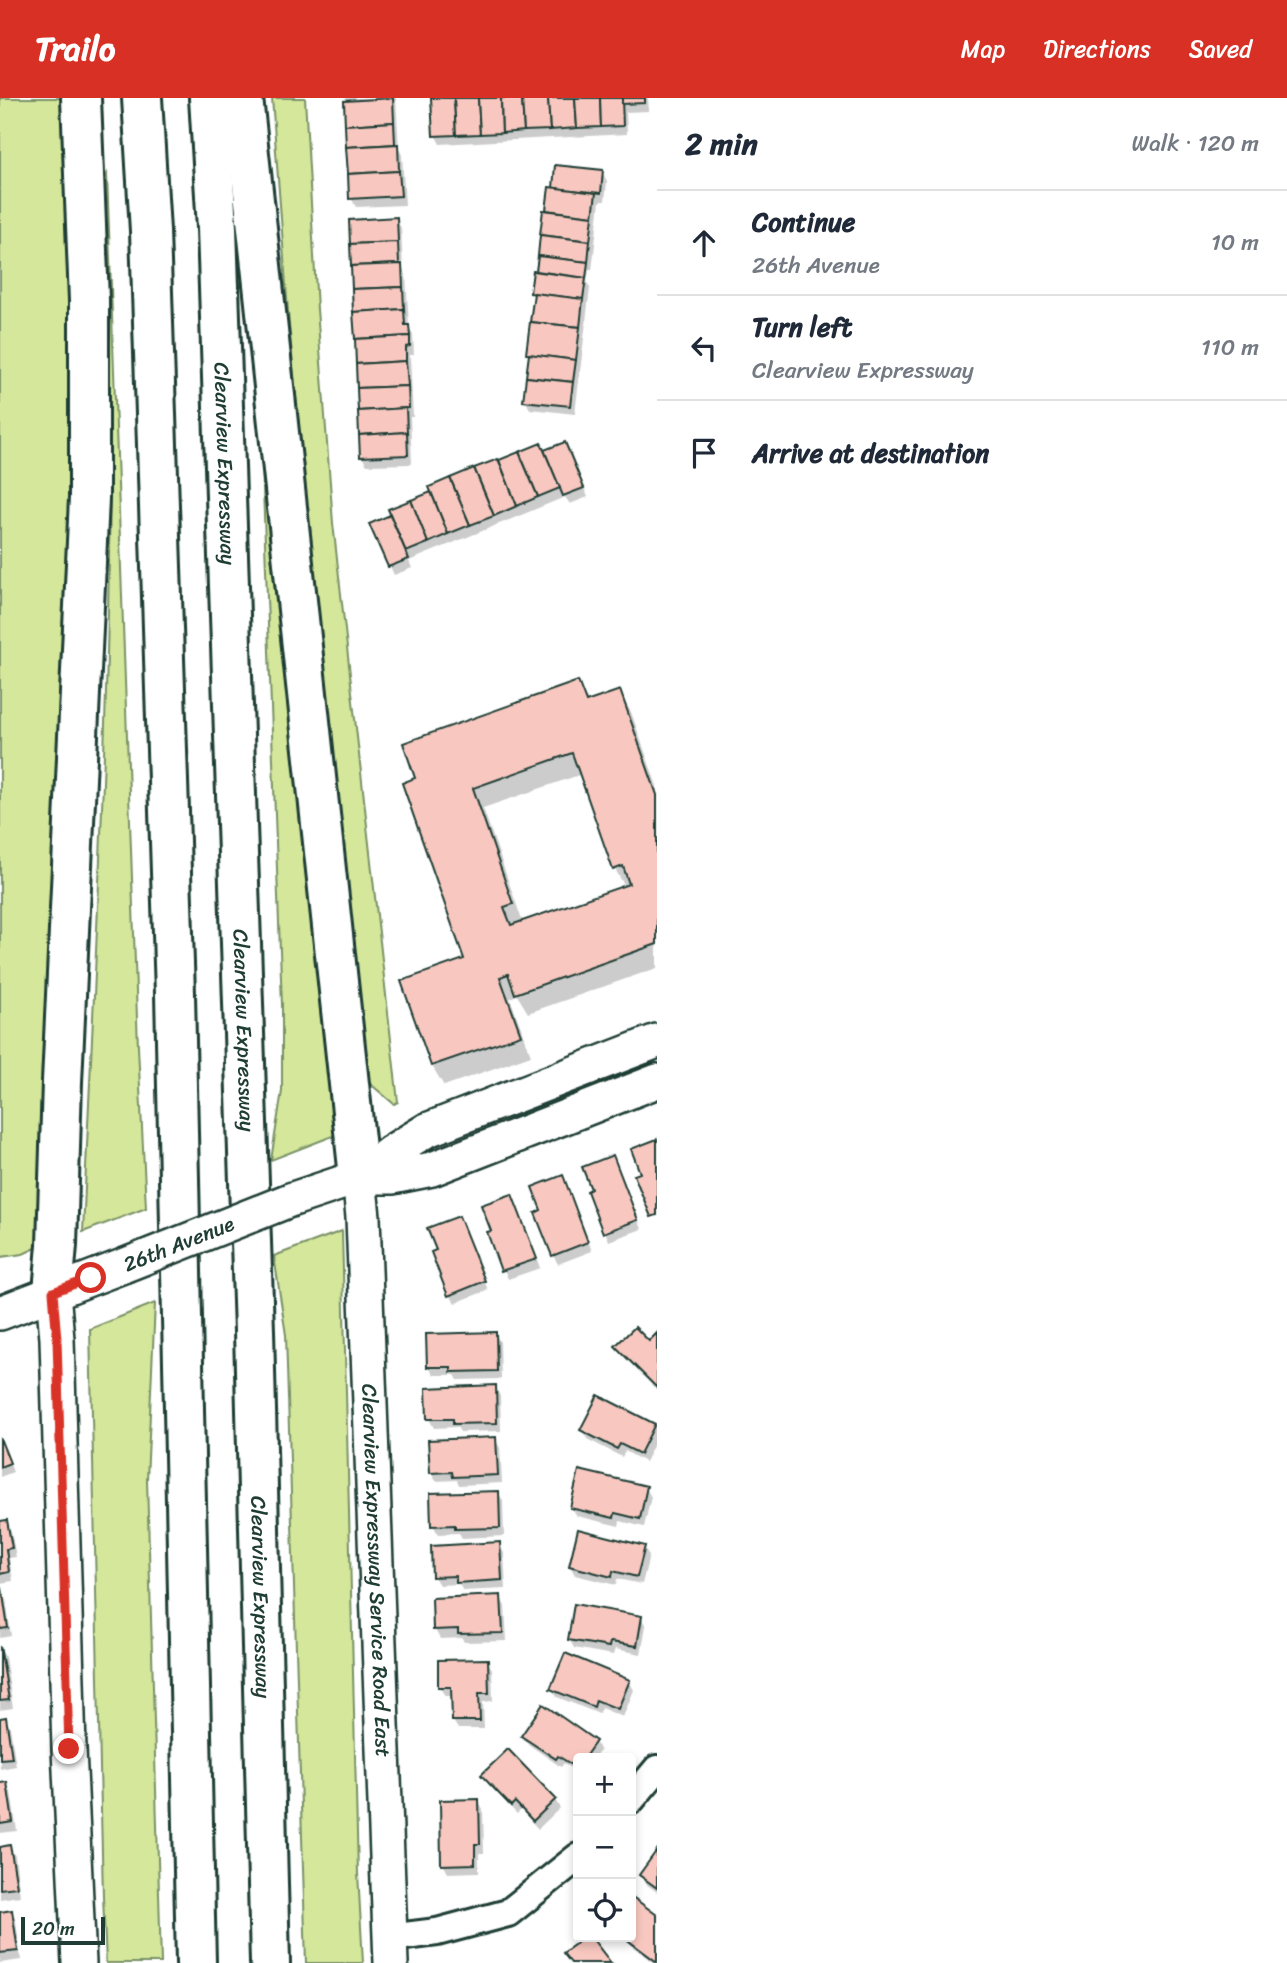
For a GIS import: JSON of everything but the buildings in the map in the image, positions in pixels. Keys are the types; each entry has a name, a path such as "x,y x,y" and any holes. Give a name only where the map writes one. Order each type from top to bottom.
{"highway":[{"path":"53,1292 89,498 89,301 81,98"},
{"path":"142,98 151,245 174,980 196,1963"},
{"name":"Clearview Expressway","path":"209,98 217,228 254,1317 270,1963"},
{"path":"243,98 359,1177"}],"street":[{"name":"26th Avenue","path":"359,1177 427,1129 657,1041"},
{"name":"26th Avenue","path":"0,1312 290,1200 359,1177 391,1177 432,1169 657,1081"},
{"name":"Clearview Expressway Service Road East","path":"359,1177 363,1217 390,1950"},
{"path":"53,1292 57,1339 69,1749 79,1963"},
{"path":"636,1794 657,1769"},
{"path":"390,1950 437,1932 508,1913 573,1861"}],"green space":[{"path":"0,98 68,98 76,428 51,1241 23,1254 0,1257"},
{"path":"272,98 305,98 333,523 398,1102 394,1104 367,1081 289,325"},
{"path":"107,174 146,1208 83,1232 107,637 110,406 101,185"},
{"path":"257,325 343,1132 271,1160 282,1091 282,1005"},
{"path":"342,1231 358,1873 363,1963 306,1963 286,1335 274,1256"},
{"path":"155,1303 147,1480 161,1963 106,1963 90,1329"}],"route":[{"path":"69,1749 57,1339 53,1292 91,1278"}]}
